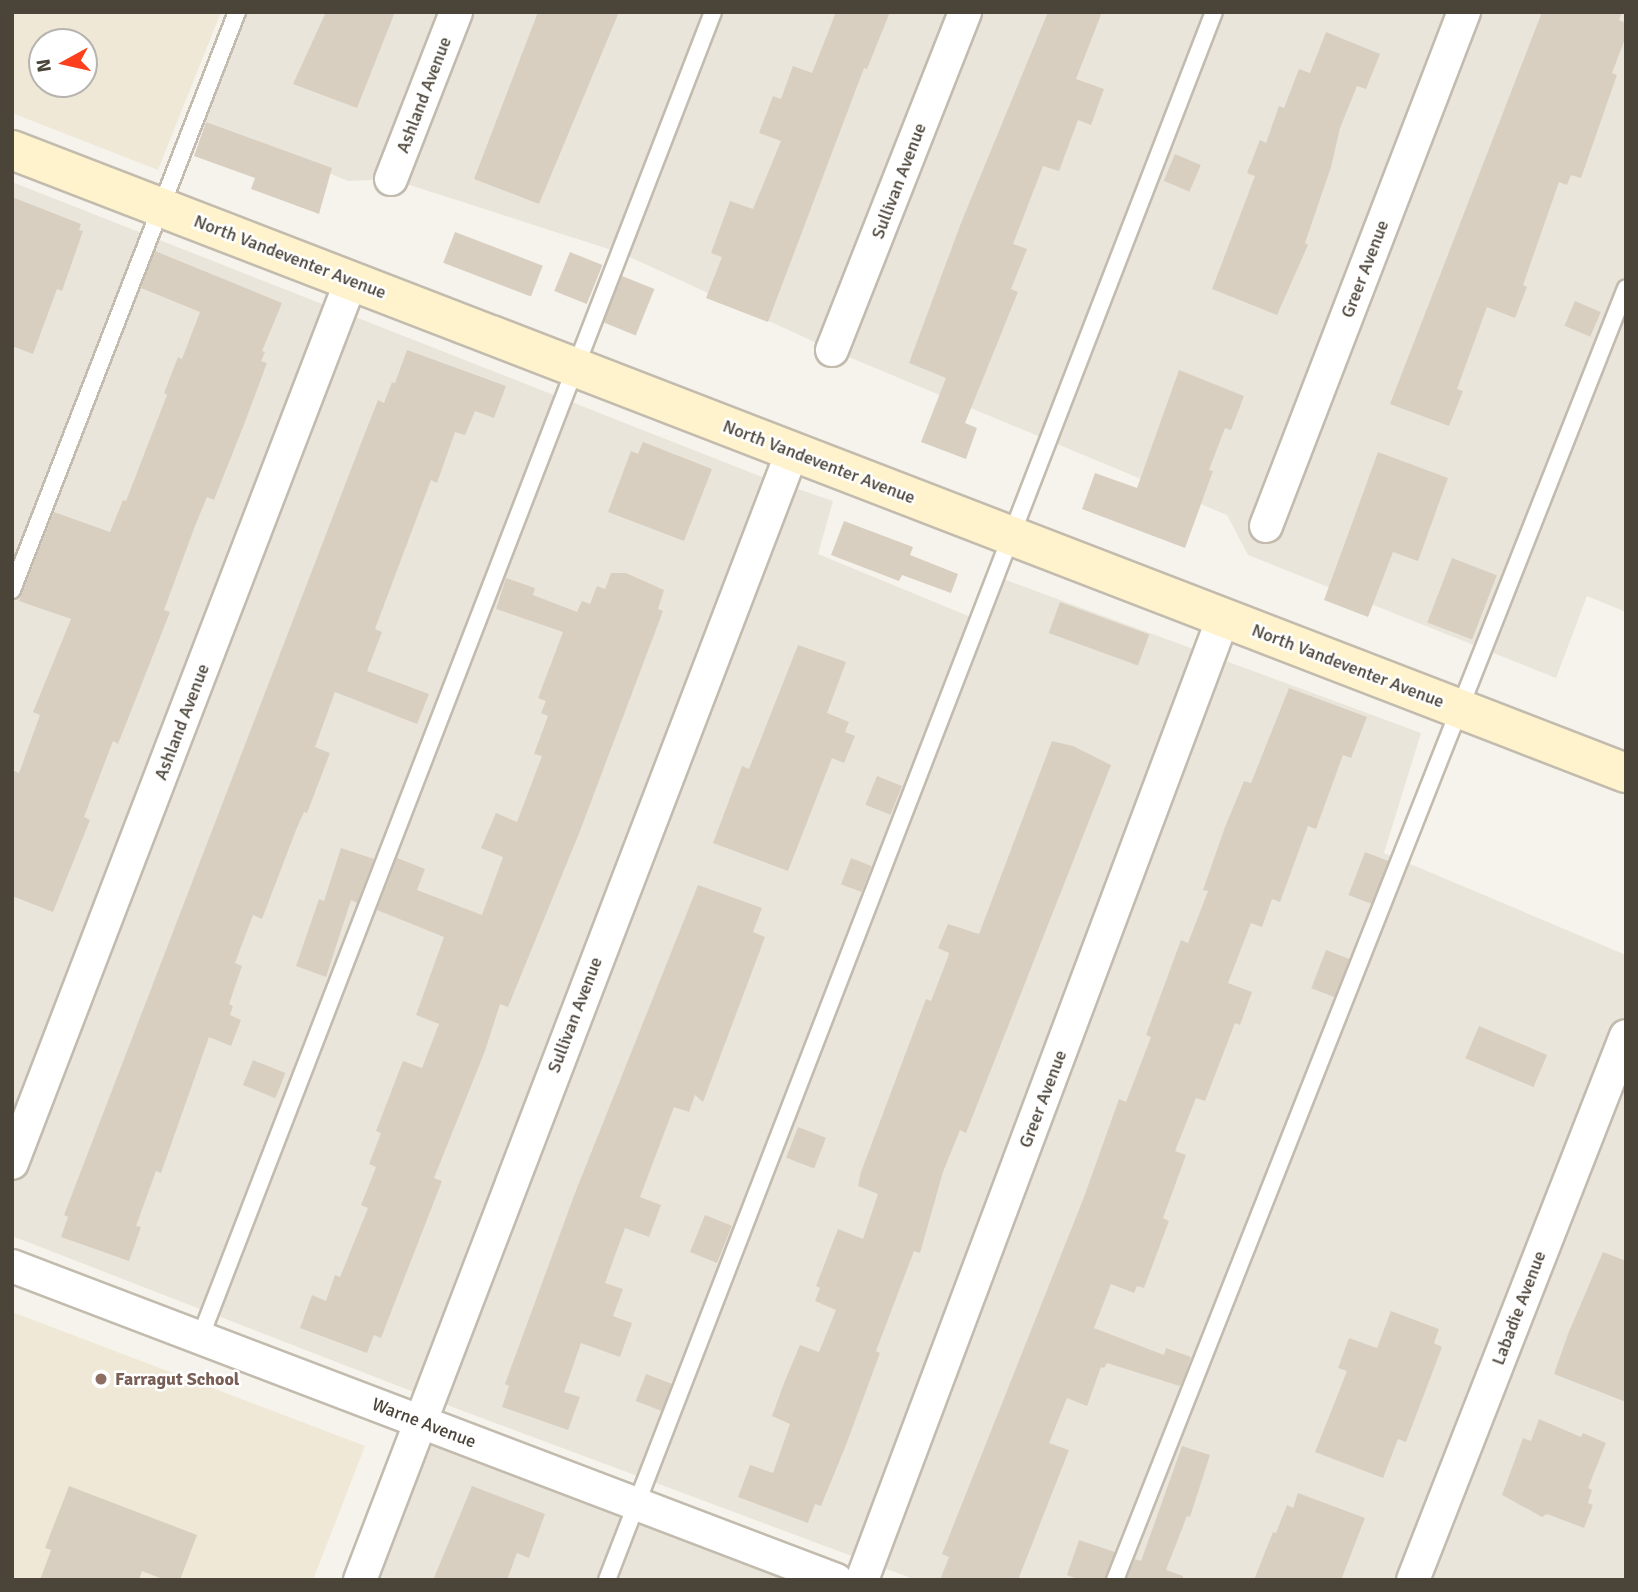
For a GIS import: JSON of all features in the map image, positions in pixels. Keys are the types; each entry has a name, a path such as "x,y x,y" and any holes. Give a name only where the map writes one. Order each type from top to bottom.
{"main road":[{"name":"North Vandeventer Avenue","path":"12,150 1626,773"}],"street":[{"name":"Ashland Avenue","path":"391,179 457,12"},
{"name":"Sullivan Avenue","path":"832,350 965,12"},
{"name":"Greer Avenue","path":"1266,526 1464,12"},
{"name":"Ashland Avenue","path":"12,1163 351,281"},
{"name":"Sullivan Avenue","path":"360,1580 792,452"},
{"name":"Greer Avenue","path":"862,1580 1223,618"},
{"name":"Labadie Avenue","path":"1413,1580 1626,1036"},
{"name":"Warne Avenue","path":"12,1266 836,1580"}],"lane":[{"path":"12,590 237,12"},
{"path":"200,1338 713,12"},
{"path":"607,1580 1214,12"},
{"path":"1115,1580 1626,288"}],"shaded area":[{"path":"12,12 221,12 158,170 12,113"},
{"path":"237,12 1626,12 1626,612 1587,596 1556,678 1248,555 1227,515 832,350 621,253 391,179 348,181 206,122 196,117"},
{"path":"12,182 757,475 833,501 818,554 978,620 995,576 1421,733 1384,853 1626,955 1626,1580 916,1580 455,1408 12,1236"},
{"name":"Farragut School","path":"12,1312 365,1446 313,1580 12,1580"},
{"path":"419,1421 805,1580 360,1580"}],"building":[{"path":"326,12 395,12 357,108 293,84"},
{"path":"538,12 619,12 539,204 474,179"},
{"path":"836,12 890,12 867,69 864,68 768,322 706,298 722,257 711,253 730,201 753,209 781,141 759,133 773,96 781,99 793,66 812,73"},
{"path":"1048,12 1102,12 1076,79 1104,89 1091,125 1078,120 1059,171 1043,166 1013,244 1027,249 1011,289 1018,292 965,423 977,428 966,459 921,442 946,378 909,363 961,223"},
{"path":"1542,12 1622,12 1619,20 1626,23 1626,36 1612,73 1617,75 1581,178 1571,175 1567,185 1559,182 1523,285 1527,287 1515,318 1487,307 1457,389 1463,391 1449,426 1390,404"},
{"path":"1326,32 1380,54 1366,89 1357,86 1340,128 1331,167 1305,243 1308,245 1277,315 1212,289 1255,176 1247,173 1260,140 1266,143 1279,106 1284,108 1299,69 1310,73"},
{"path":"206,122 332,168 319,214 251,189 255,178 194,156"},
{"path":"1175,154 1201,165 1189,192 1164,181"},
{"path":"12,197 81,224 79,230 83,231 62,291 57,289 33,354 12,346"},
{"path":"455,232 543,266 531,296 443,263"},
{"path":"155,251 282,303 262,351 265,352 261,361 267,363 245,422 214,500 207,497 195,526 164,610 170,612 118,744 113,741 84,817 90,820 53,912 12,896 12,770 19,773 40,715 33,712 71,619 19,601 54,512 110,532 123,500 126,501 167,395 164,393 178,357 182,359 200,312 141,288"},
{"path":"570,252 602,265 587,304 554,291"},
{"path":"622,276 654,289 636,335 603,322"},
{"path":"1575,301 1601,312 1590,337 1564,326"},
{"path":"407,350 506,386 494,418 475,411 465,435 455,432 437,483 431,480 375,629 382,632 367,671 429,694 417,724 335,692 315,747 330,753 307,813 304,812 296,830 262,919 253,915 235,963 242,966 229,1004 233,1006 230,1015 241,1020 231,1046 209,1037 161,1173 156,1171 136,1226 141,1227 129,1261 61,1237 68,1217 64,1215 378,400 384,403 392,382 395,383"},
{"path":"1179,370 1244,396 1231,430 1225,428 1209,470 1213,471 1185,548 1082,509 1095,473 1137,488"},
{"path":"643,442 712,469 684,541 608,512 631,451 638,454"},
{"path":"1378,452 1448,478 1418,561 1393,552 1368,617 1324,600"},
{"path":"844,521 913,547 910,555 958,574 951,593 902,575 899,581 831,555"},
{"path":"1452,558 1497,575 1472,640 1427,622"},
{"path":"611,573 626,573 664,590 658,609 663,611 580,831 508,1007 500,1004 485,1051 434,1178 442,1181 381,1338 374,1335 367,1353 300,1328 312,1295 326,1301 335,1275 340,1277 368,1208 361,1205 376,1167 369,1164 381,1133 376,1131 403,1061 422,1068 439,1024 416,1015 444,937 377,910 397,858 425,869 417,890 482,915 503,857 481,848 496,813 517,822 542,756 534,754 548,716 541,713 546,701 538,698 563,632 496,609 506,578 535,588 533,595 577,612 582,601 590,604 597,586 605,589"},
{"path":"1060,602 1149,634 1138,666 1049,633"},
{"path":"798,645 846,662 827,713 849,722 845,732 855,736 844,763 832,758 788,871 713,843 742,766 749,769"},
{"path":"1289,688 1367,717 1351,758 1343,755 1316,829 1308,826 1280,902 1272,899 1262,927 1251,923 1228,983 1252,992 1240,1025 1235,1023 1205,1101 1196,1098 1175,1151 1186,1155 1163,1218 1169,1221 1144,1288 1137,1286 1134,1293 1111,1284 1094,1328 1164,1355 1166,1348 1191,1357 1185,1375 1180,1386 1107,1363 1104,1368 1101,1367 1087,1406 1067,1398 1049,1443 1069,1450 1018,1580 940,1580 949,1557 942,1554 1084,1197 1119,1099 1126,1102 1151,1037 1146,1035 1181,940 1188,943 1208,891 1203,890 1225,827 1244,781 1251,783"},
{"path":"1052,741 1073,746 1111,765 966,1133 960,1130 943,1172 920,1253 914,1251 876,1351 880,1353 846,1445 821,1506 815,1504 808,1523 738,1497 750,1465 773,1473 790,1424 772,1416 784,1383 800,1345 819,1352 836,1310 815,1301 820,1288 816,1286 838,1229 863,1239 878,1194 858,1186 861,1172 926,999 931,1001 948,957 949,953 938,948 948,924 979,934"},
{"path":"877,776 902,786 890,815 865,805"},
{"path":"341,848 374,859 357,903 351,900 326,977 296,966 319,899 324,901"},
{"path":"1365,852 1388,861 1372,904 1349,895"},
{"path":"851,858 872,866 862,892 841,884"},
{"path":"698,885 762,908 753,932 765,937 703,1102 695,1095 689,1112 674,1107 640,1197 661,1205 649,1237 625,1228 605,1283 623,1289 613,1316 632,1323 620,1357 581,1343 564,1392 580,1397 568,1430 502,1407 509,1386 505,1384 575,1193"},
{"path":"1326,950 1349,959 1335,997 1311,988"},
{"path":"1479,1026 1547,1055 1533,1087 1465,1058"},
{"path":"253,1060 285,1073 275,1098 243,1085"},
{"path":"798,1127 826,1138 814,1169 786,1158"},
{"path":"705,1215 732,1226 717,1263 690,1252"},
{"path":"1603,1252 1626,1261 1626,1402 1554,1374"},
{"path":"1391,1311 1439,1329 1434,1343 1442,1347 1406,1442 1398,1439 1383,1478 1315,1452 1347,1371 1338,1368 1349,1338 1377,1348"},
{"path":"646,1374 672,1384 662,1411 636,1401"},
{"path":"1539,1419 1581,1437 1583,1433 1606,1443 1588,1488 1592,1490 1588,1503 1593,1505 1584,1528 1547,1514 1542,1517 1502,1495 1523,1438 1531,1441"},
{"path":"1182,1446 1210,1455 1190,1517 1187,1516 1166,1570 1183,1576 1183,1580 1126,1580 1135,1559 1141,1561"},
{"path":"69,1486 197,1535 180,1580 165,1580 142,1571 139,1580 40,1580 51,1550 45,1548"},
{"path":"472,1486 545,1514 529,1558 517,1553 507,1580 433,1580"},
{"path":"1298,1493 1365,1518 1341,1580 1254,1580 1273,1532 1276,1533 1287,1505 1293,1508"},
{"path":"1079,1540 1115,1552 1105,1580 1080,1580 1067,1575"}],"place":[{"name":"Farragut School","path":"101,1379"}]}
